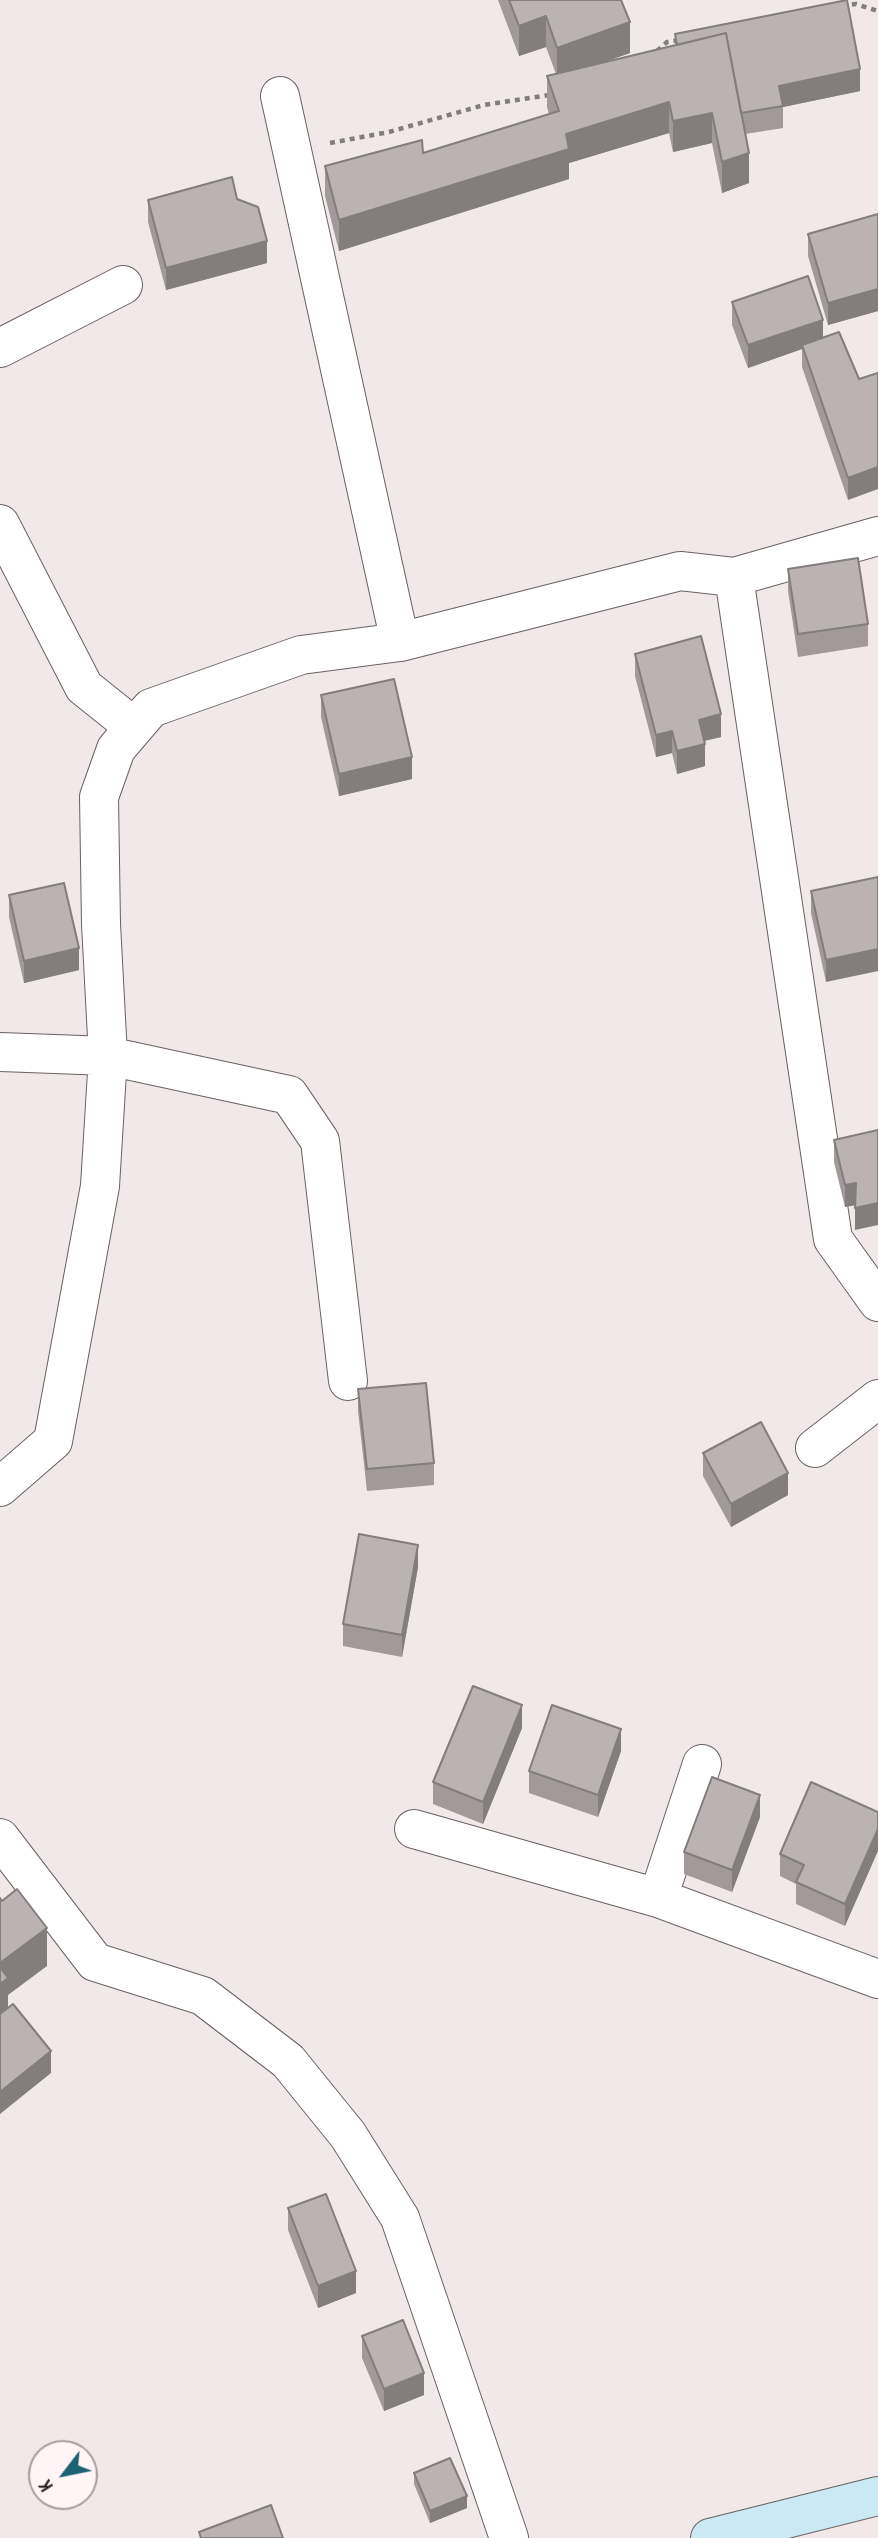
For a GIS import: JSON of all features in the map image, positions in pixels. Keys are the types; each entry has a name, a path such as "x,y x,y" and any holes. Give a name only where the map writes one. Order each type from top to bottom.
{"street":[{"path":"280,96 400,642"},
{"path":"0,348 122,285"},
{"path":"0,524 84,687 134,727"},
{"path":"0,1487 53,1441 100,1186 108,1056 101,925 99,797 116,749 151,708 301,654 400,642 680,570 734,577 878,537"},
{"path":"734,577 832,1239 878,1302"},
{"path":"0,1052 108,1056 289,1095 320,1141 348,1381"},
{"path":"815,1448 878,1399"},
{"path":"658,1898 702,1764"},
{"path":"414,1829 658,1898 875,1968"},
{"path":"0,1838 95,1962 203,1996 288,2061 348,2135 400,2218 509,2538"},
{"path":"710,2538 878,2497"}],"path":[{"path":"829,9 856,4 878,10"},
{"path":"649,59 667,42 680,39"},
{"path":"292,150 389,132 484,105 563,91"}],"building":[{"path":"509,0 621,0 630,22 557,48 546,16 519,26"},
{"path":"847,0 860,69 779,86 783,106 741,113 726,33 677,45 675,34"},
{"path":"726,33 749,153 722,162 712,113 673,121 669,102 566,134 569,149 339,220 325,166 422,140 423,153 559,111 547,76"},
{"path":"232,177 237,199 258,207 267,241 166,268 148,200"},
{"path":"878,214 878,289 828,303 808,234"},
{"path":"808,276 823,320 748,345 732,302"},
{"path":"839,332 859,379 878,373 878,467 848,478 802,345"},
{"path":"858,558 868,624 798,634 788,569"},
{"path":"701,636 721,714 699,720 705,744 677,751 672,731 656,735 635,654"},
{"path":"394,679 412,757 339,774 321,695"},
{"path":"878,877 878,949 826,960 811,891"},
{"path":"64,883 79,948 24,961 9,895"},
{"path":"878,1130 878,1203 855,1208 856,1183 845,1185 834,1140"},
{"path":"426,1383 434,1463 367,1469 358,1389"},
{"path":"761,1422 788,1473 731,1504 703,1453"},
{"path":"359,1534 418,1545 402,1635 343,1624"},
{"path":"473,1686 522,1705 483,1802 433,1782"},
{"path":"552,1705 621,1729 598,1795 529,1771"},
{"path":"712,1777 760,1795 732,1870 684,1852"},
{"path":"811,1782 878,1812 878,1829 845,1904 796,1882 804,1865 780,1854"},
{"path":"17,1889 47,1928 0,1963 0,1898 2,1901"},
{"path":"0,1967 8,1978 0,1984"},
{"path":"13,2004 51,2051 0,2092 0,2014"},
{"path":"326,2194 356,2271 318,2286 288,2208"},
{"path":"403,2320 424,2373 384,2389 362,2336"},
{"path":"450,2458 467,2496 430,2511 414,2473"},
{"path":"271,2505 283,2538 201,2538 199,2532"}]}
